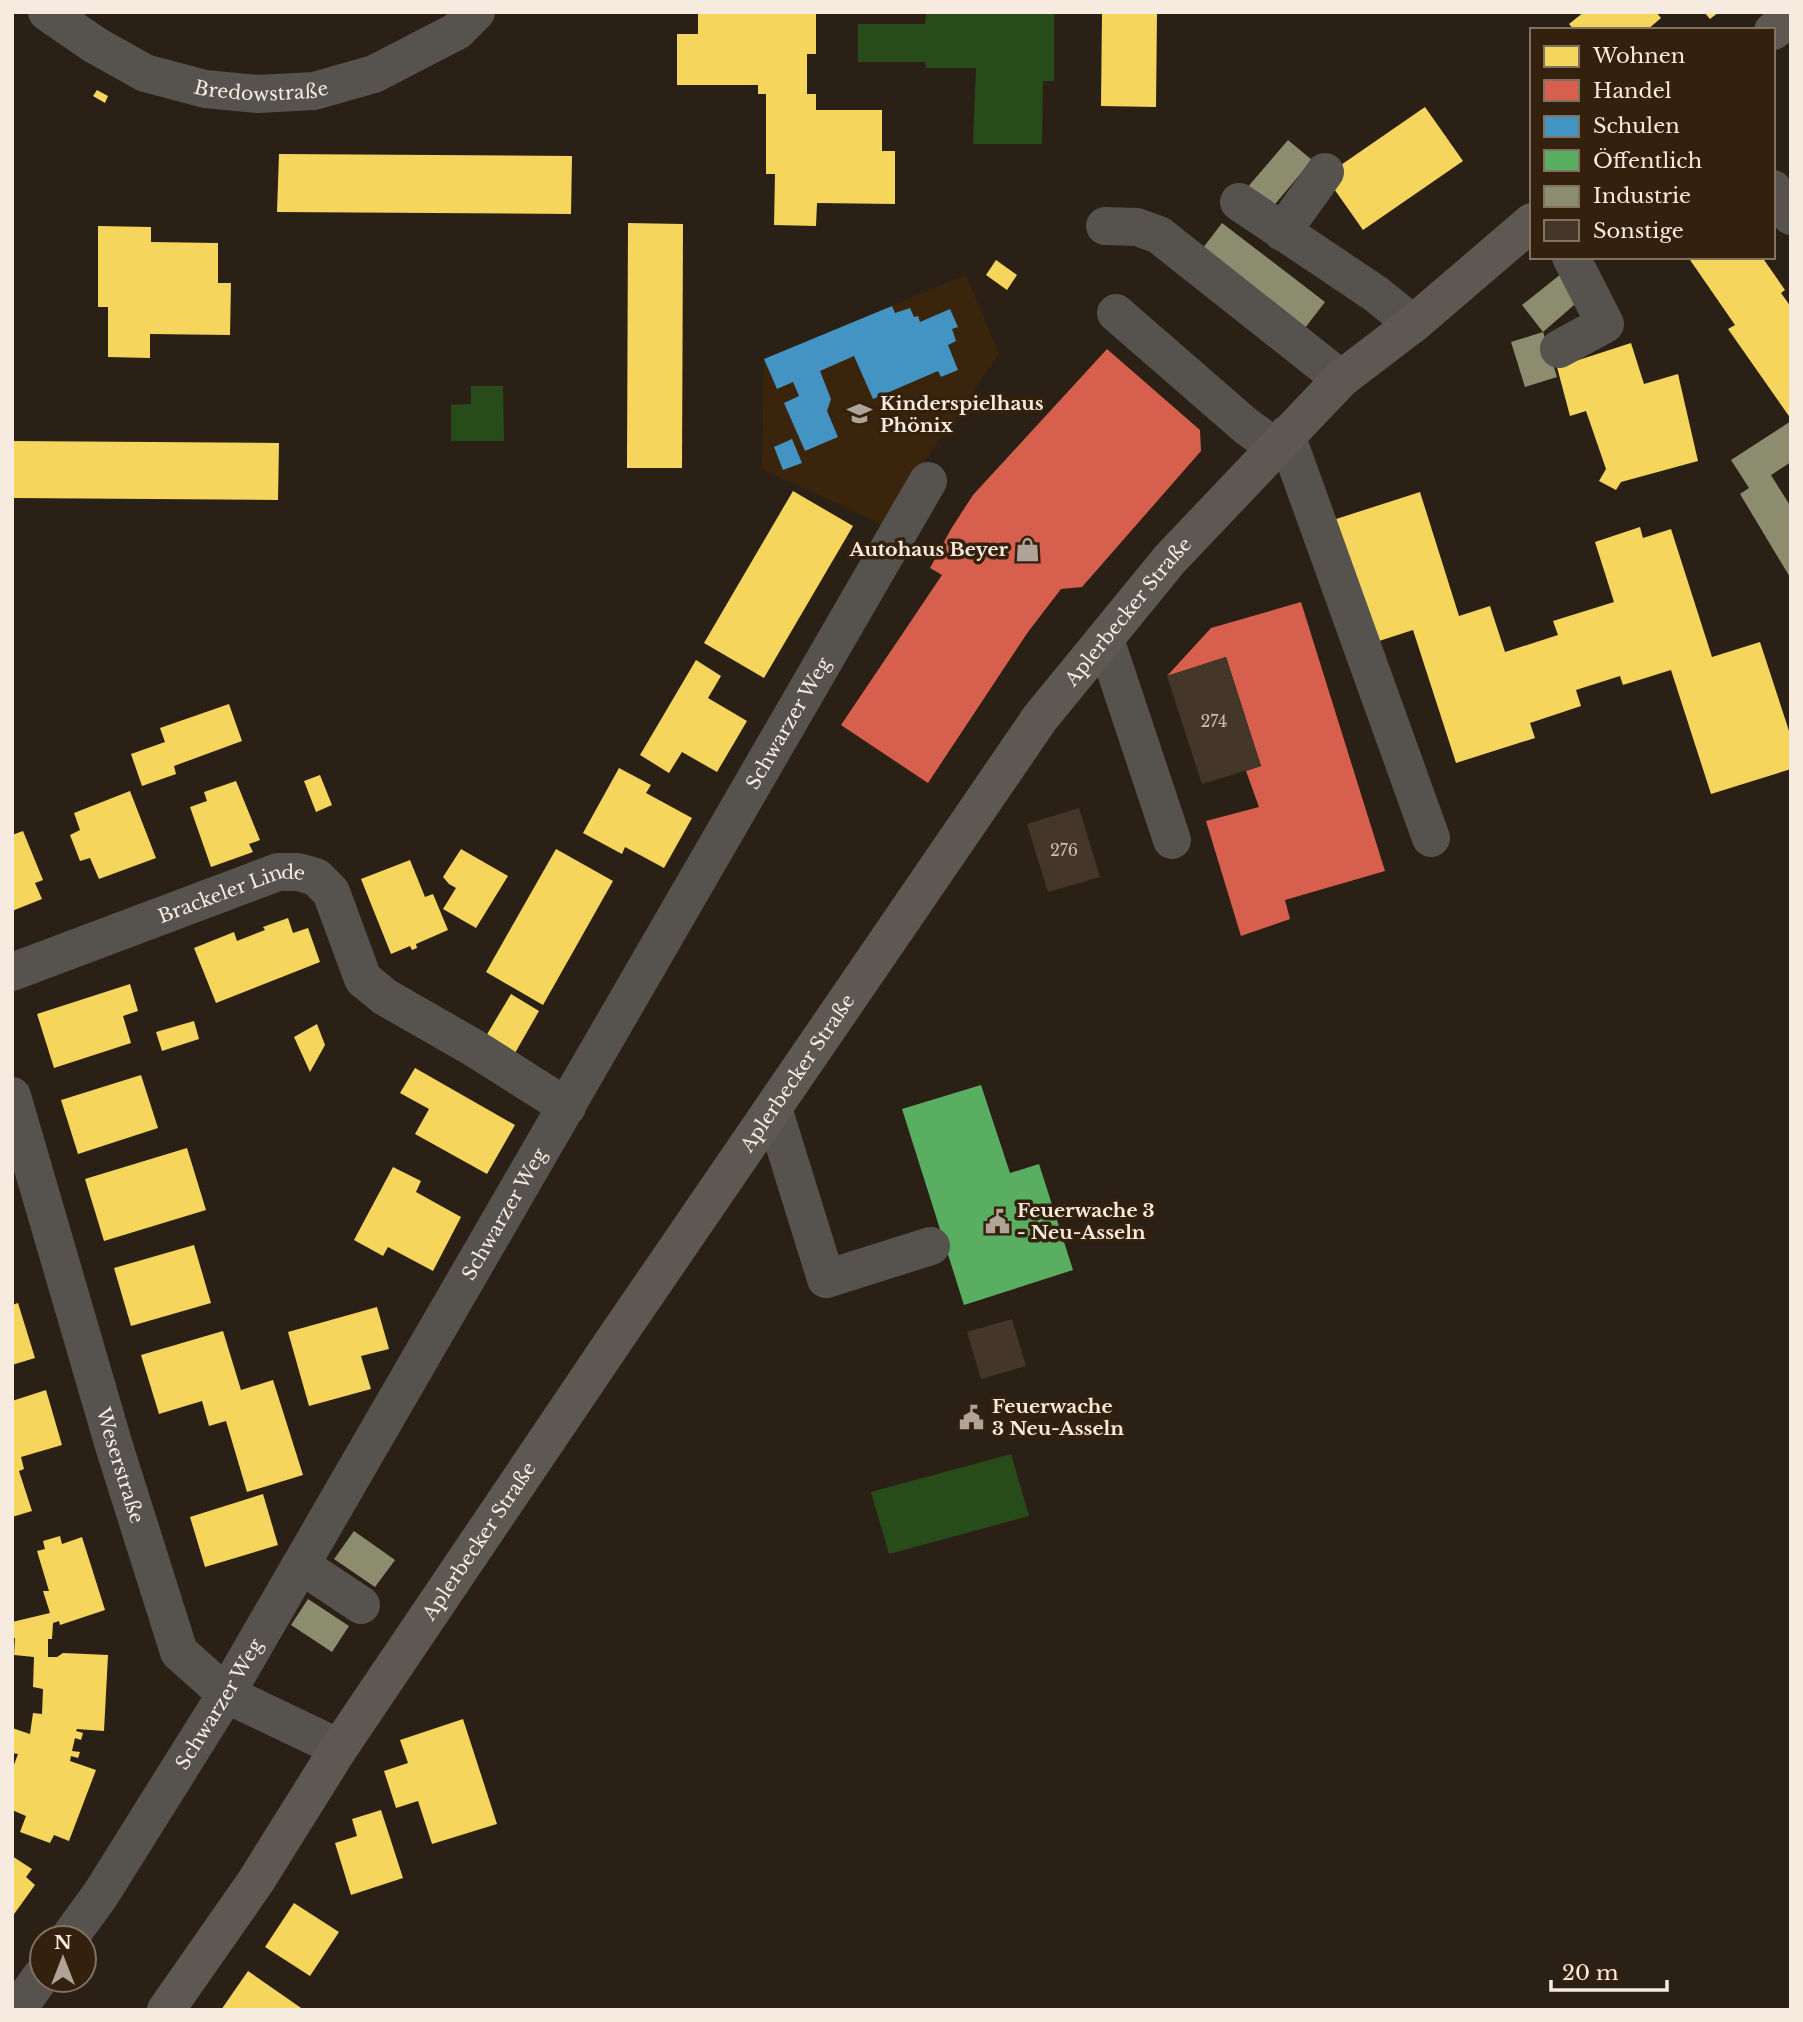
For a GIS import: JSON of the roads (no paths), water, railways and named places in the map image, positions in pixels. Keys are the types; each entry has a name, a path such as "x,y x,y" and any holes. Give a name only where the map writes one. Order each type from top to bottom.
{"main road":[{"path":"1775,30 1791,18"},
{"name":"Aplerbecker Straße","path":"166,2010 256,1881 339,1748 1040,718 1170,559 1341,379 1413,324 1530,224"}],"street":[{"name":"Bredowstraße","path":"47,12 95,45 145,73 205,89 258,94 314,90 374,74 457,30 476,12"},
{"path":"1282,232 1325,172"},
{"path":"1775,192 1791,216"},
{"path":"1239,202 1376,294 1413,324"},
{"path":"1105,226 1137,227 1159,235 1341,379"},
{"path":"1559,349 1605,324 1572,259"},
{"path":"1116,313 1246,426 1280,441 1431,838"},
{"name":"Schwarzer Weg","path":"79,1924 101,1894 226,1694 928,481"},
{"path":"1105,639 1172,840"},
{"name":"Brackeler Linde","path":"12,972 278,872 298,872 316,877 331,892 363,979 385,997 474,1048 567,1107"},
{"name":"Weserstraße","path":"12,1096 114,1447 179,1651 226,1694 339,1748"},
{"path":"773,1108 826,1279 931,1246"},
{"path":"301,1565 361,1605"},
{"path":"16,2010 28,1994"}],"place":[{"name":"Kinderspielhaus Phönix","path":"860,414"},
{"name":"Autohaus Beyer","path":"1028,549"},
{"name":"Feuerwache 3 - Neu-Asseln","path":"997,1221"},
{"name":"Feuerwache 3 Neu-Asseln","path":"972,1417"}]}
